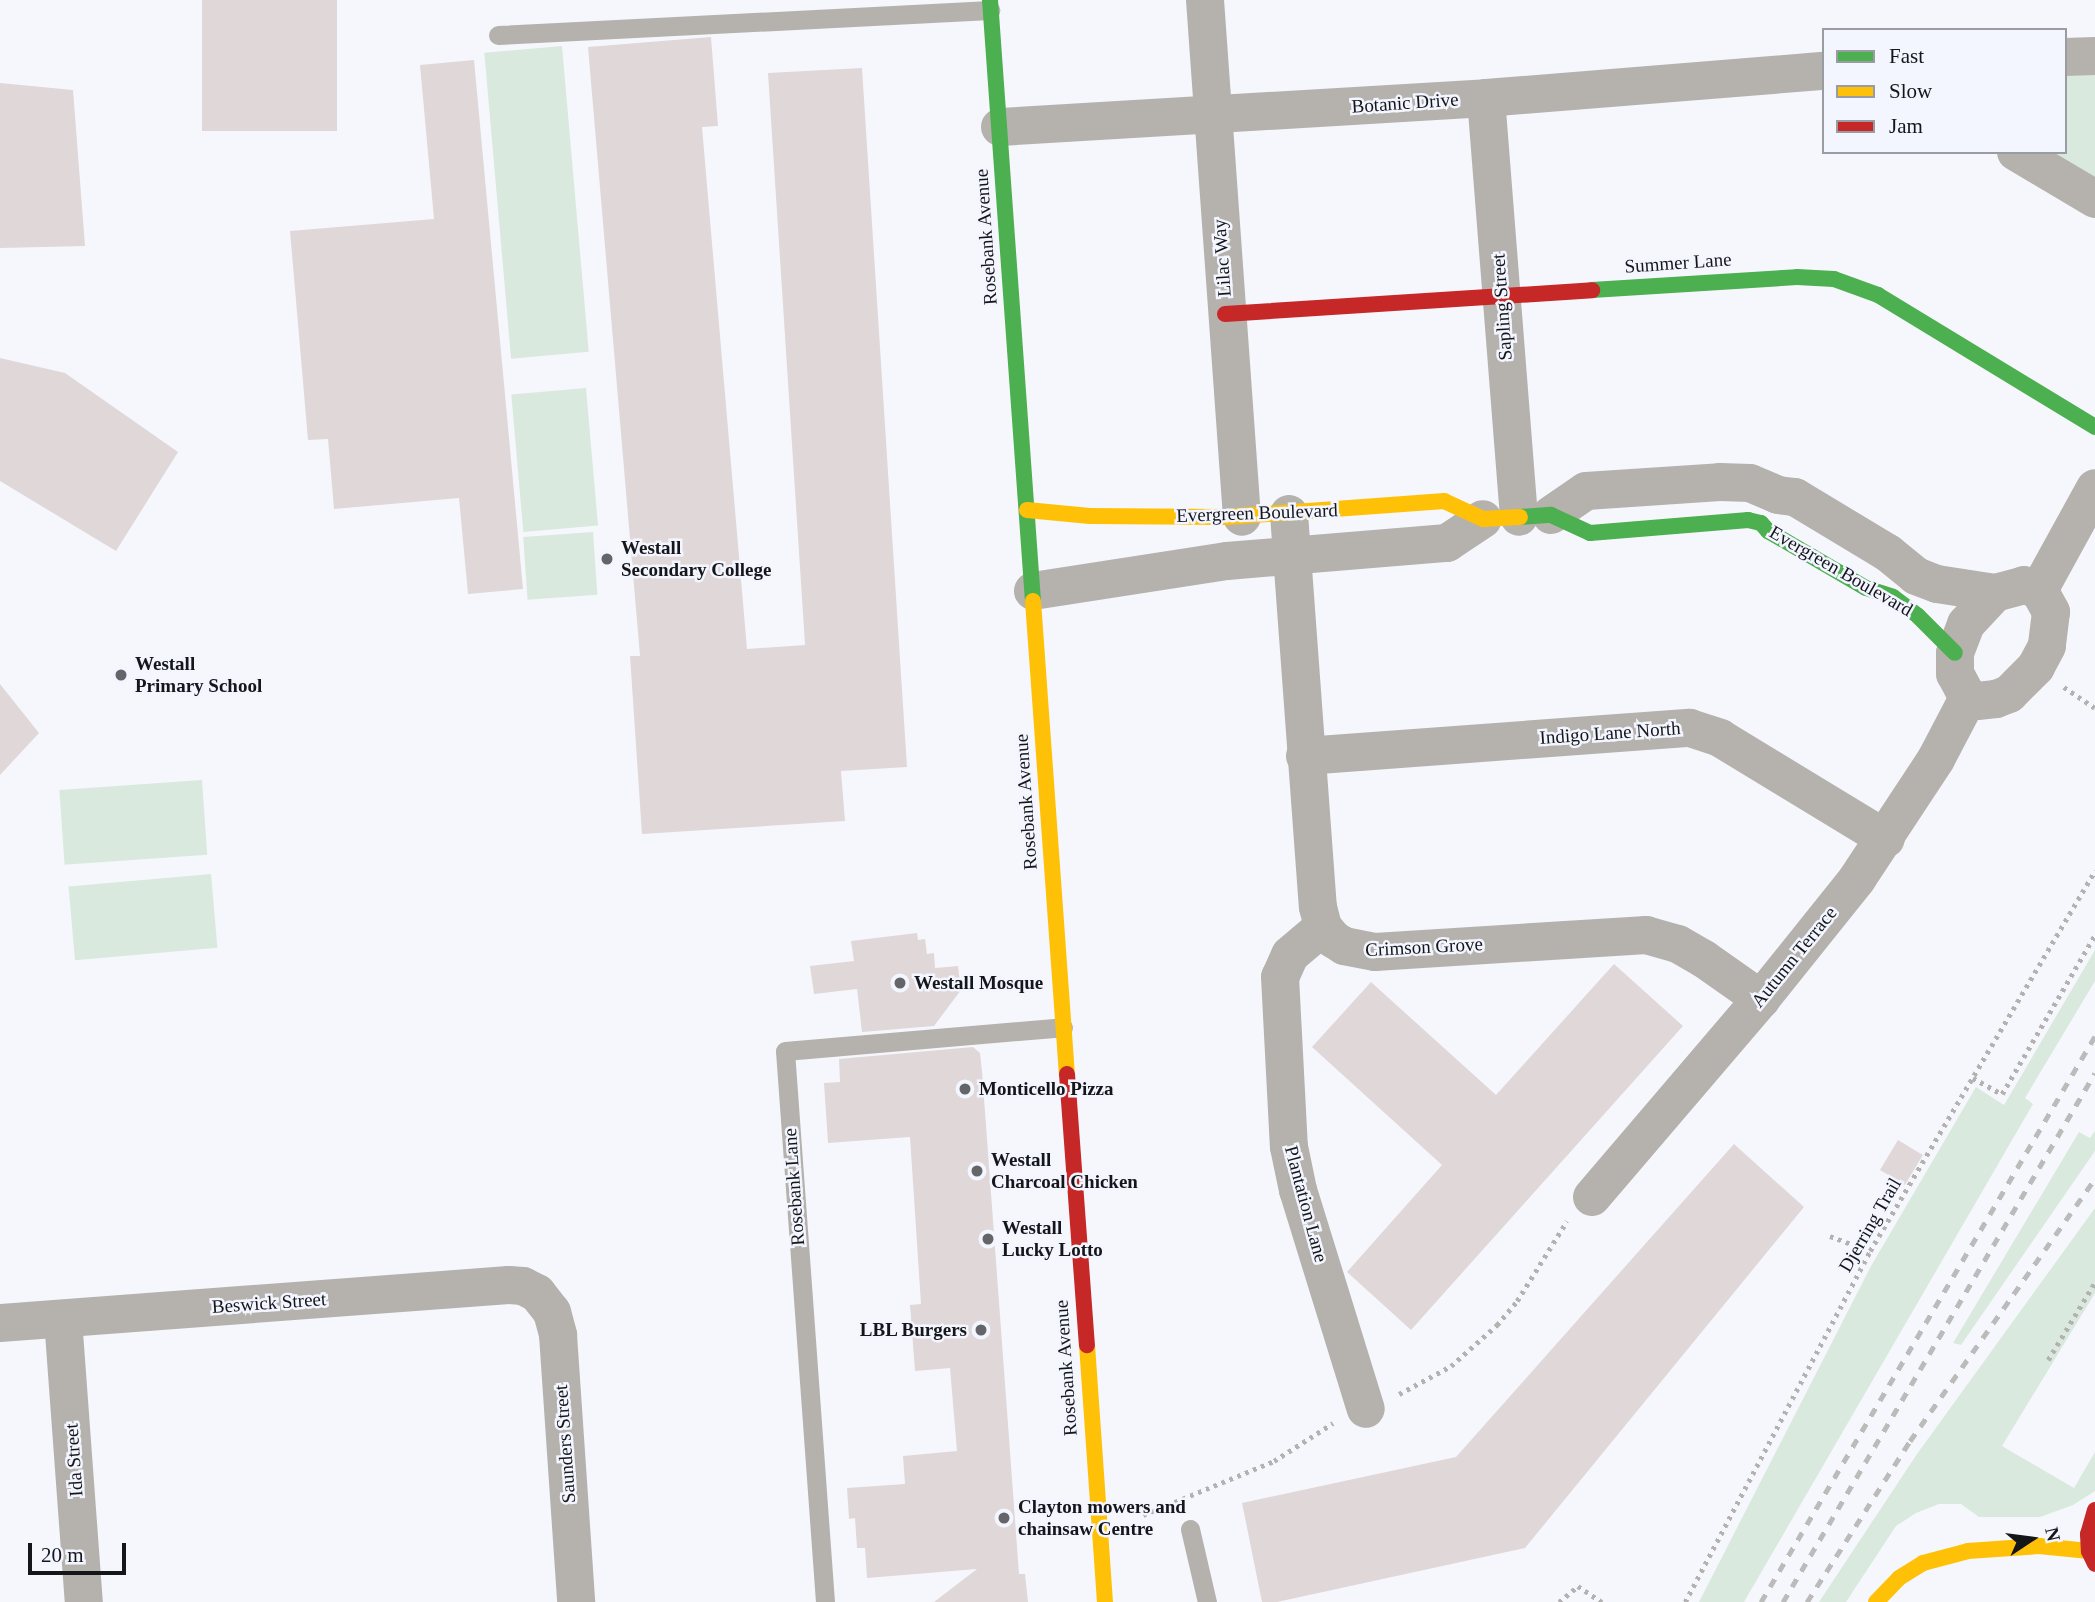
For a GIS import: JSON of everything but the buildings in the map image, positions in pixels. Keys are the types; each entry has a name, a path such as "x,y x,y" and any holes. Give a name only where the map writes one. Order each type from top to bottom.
{"street":[{"name":"Lilac Way","path":"1205,0 1242,516"},
{"name":"Rosebank Avenue","path":"990,5 1105,1602"},
{"path":"2067,57 2095,56"},
{"name":"Botanic Drive","path":"1000,127 1486,98 1819,73"},
{"name":"Sapling Street","path":"1486,98 1518,517"},
{"path":"2019,154 2095,199"},
{"name":"Summer Lane","path":"1226,313 1797,276 1834,279 1878,295 2095,427"},
{"name":"Evergreen Boulevard","path":"1033,592 1152,572 1292,554 1447,543 1586,491 1750,482 1778,495 1795,497 1888,553 1916,576 1937,584 1995,593"},
{"path":"2039,590 2095,488"},
{"name":"Evergreen Boulevard","path":"1027,510 1090,516 1242,516 1444,501 1590,533 1756,521 1866,588 1893,597 1918,616 1955,653"},
{"path":"1289,514 1305,756 1318,907 1323,927"},
{"path":"2024,585 2039,590 2051,612 2051,630 2036,667 2009,694 1996,699 1977,701 1968,698 1955,674 1955,653 1966,624 1995,593 2024,585"},
{"name":"Autumn Terrace","path":"1592,1197 1761,999 1886,839 1936,759 1968,698"},
{"name":"Indigo Lane North","path":"1305,756 1690,728 1720,738 1886,839"},
{"name":"Crimson Grove","path":"1323,927 1344,946 1374,952 1646,935 1678,944 1761,999"},
{"name":"Plantation Lane","path":"1323,927 1290,955 1280,977 1289,1147 1298,1190 1366,1409"},
{"name":"Beswick Street","path":"0,1323 509,1285 523,1286 537,1293"},
{"name":"Saunders Street","path":"537,1293 552,1312 558,1335 576,1602"},
{"name":"Ida Street","path":"63,1319 84,1602"},
{"path":"1876,1602 1899,1578 1923,1563 1968,1551 2039,1546 2092,1558 2088,1534 2095,1510"}],"lane":[{"path":"498,35 990,5"},
{"name":"Rosebank Lane","path":"825,1602 785,1051 1063,1027"},
{"path":"1191,1530 1207,1602"}],"path":[{"name":"Djerring Trail","path":"1685,1602 1870,1251 2095,872"},
{"path":"1973,1078 2002,1094 2095,935"},
{"path":"1830,1236 1870,1251"},
{"path":"2048,1360 2095,1282"},
{"path":"1559,1602 1578,1586 1602,1602"}],"shaded area":[{"path":"562,46 589,352 511,359 484,53"},
{"path":"2095,65 2095,190 2034,154 2067,154 2067,66"},
{"path":"586,388 598,525 523,532 511,395"},
{"path":"593,532 597,595 528,600 523,537"},
{"path":"202,780 207,855 65,865 59,790"},
{"path":"211,874 217,948 75,960 69,886"},
{"path":"2095,950 2095,981 2025,1098 2033,1104 1744,1602 1699,1602 1871,1266 1976,1087 2004,1105"},
{"path":"2095,1131 2095,1151 1961,1345 1953,1343 2079,1132 2090,1138"},
{"path":"2095,1208 2095,1293 2002,1446 2074,1488 2095,1452 2095,1491 2073,1505 2040,1517 1979,1517 1961,1504 1939,1504 1916,1513 1896,1526 1846,1602 1819,1602 1917,1454"}],"railway":[{"path":"1761,1602 2095,1036"},
{"path":"1783,1602 2095,1073"},
{"path":"1807,1602 1910,1441 2095,1179"}],"traffic: fast":[{"path":"990,0 1033,601"},
{"path":"1592,290 1797,277 1834,279 1878,295 2095,427"},
{"path":"1520,517 1551,515 1590,533 1748,520 1761,523 1768,531 1866,588 1893,597 1918,616 1955,653"}],"traffic: slow":[{"path":"1027,510 1090,516 1226,517 1444,501 1483,519 1520,517"},
{"path":"1033,601 1067,1074"},
{"path":"1087,1345 1105,1602"},
{"path":"1876,1602 1899,1578 1923,1563 1968,1551 2039,1546 2089,1551"}],"traffic: jam":[{"path":"1225,314 1592,290"},
{"path":"1067,1074 1087,1345"},
{"path":"2095,1510 2088,1534 2089,1551 2095,1564"}],"place":[{"name":"Westall Secondary College","path":"607,559"},
{"name":"Westall Primary School","path":"121,675"},
{"name":"Westall Mosque","path":"900,983"},
{"name":"Monticello Pizza","path":"965,1089"},
{"name":"Westall Charcoal Chicken","path":"977,1171"},
{"name":"Westall Lucky Lotto","path":"988,1239"},
{"name":"LBL Burgers","path":"981,1330"},
{"name":"Clayton mowers and chainsaw Centre","path":"1004,1518"}]}
